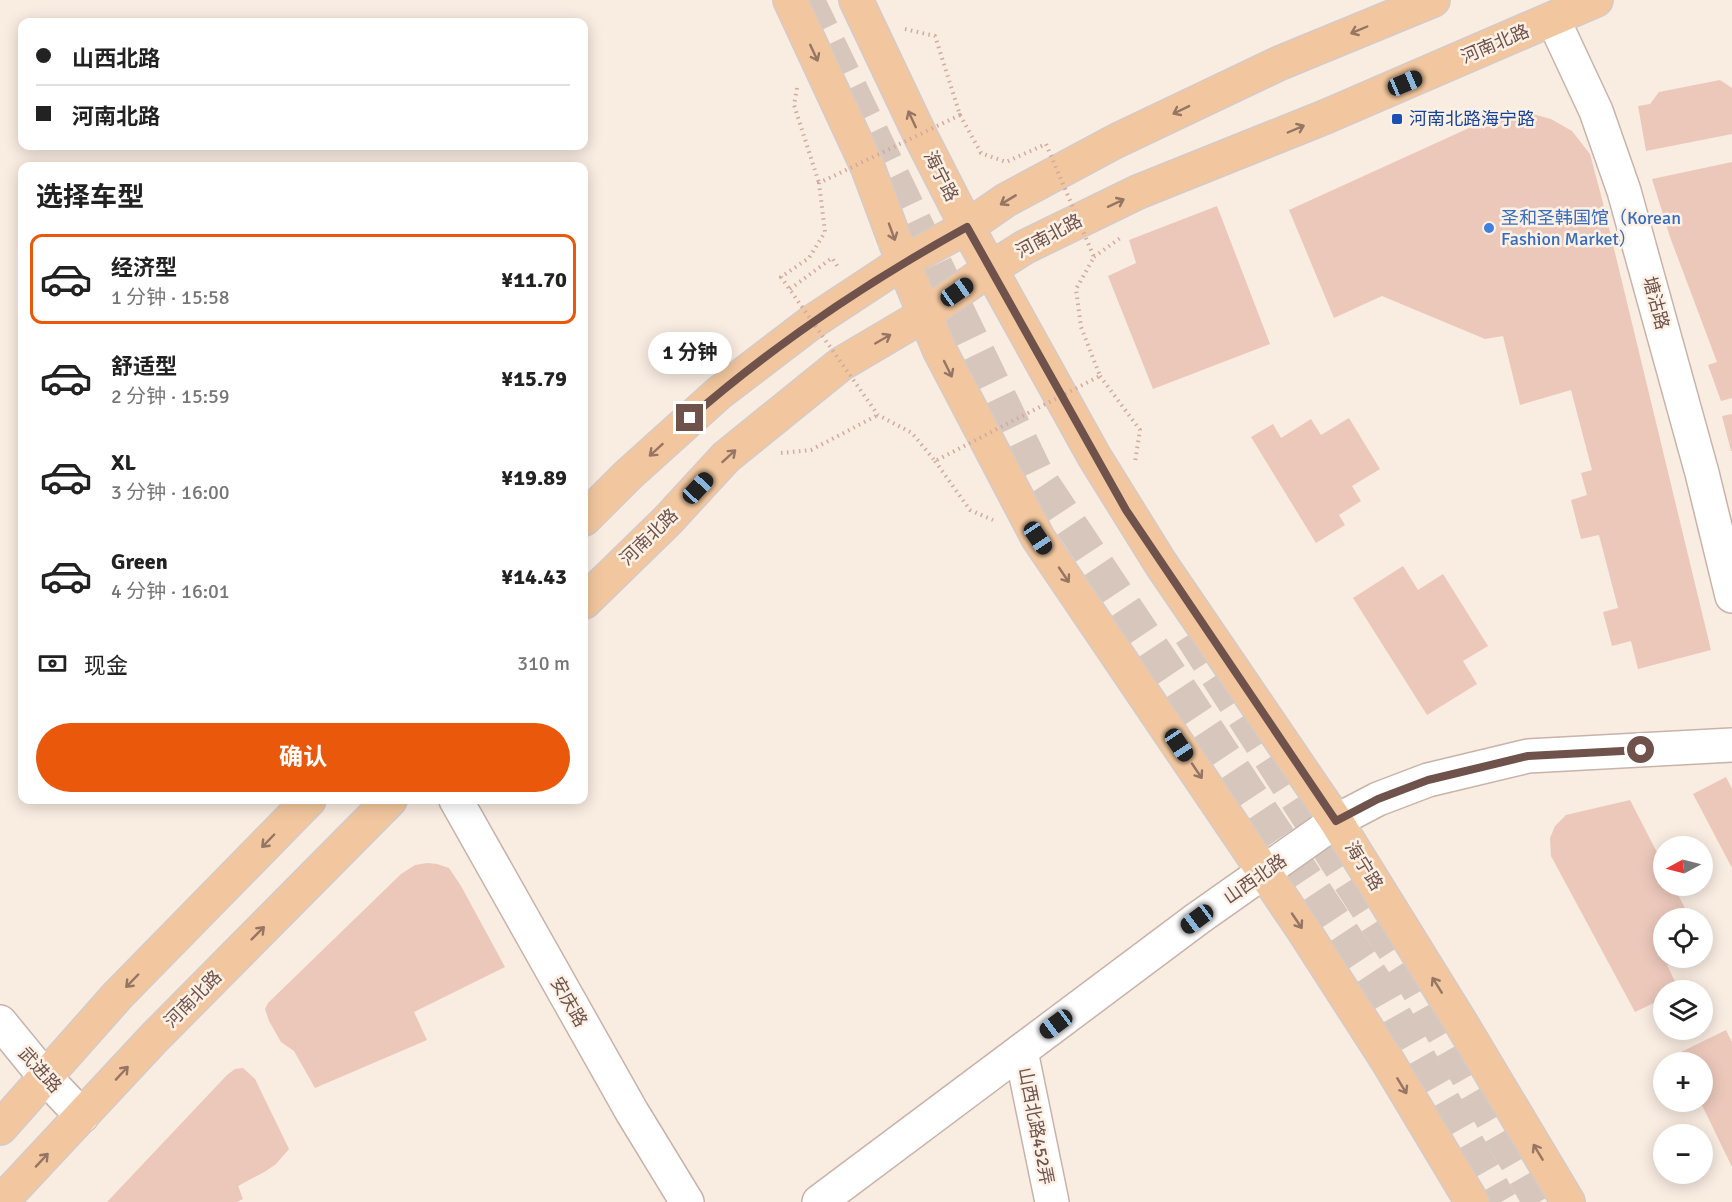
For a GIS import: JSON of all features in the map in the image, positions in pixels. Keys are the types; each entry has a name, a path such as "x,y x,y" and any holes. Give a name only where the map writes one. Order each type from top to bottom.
{"main road":[{"path":"790,0 868,168 924,315 954,381 1038,538 1265,873 1387,1060 1472,1202"},
{"name":"海宁路","path":"856,0 967,227 1126,510 1336,821 1568,1202"},
{"path":"588,515 628,475 719,393 812,322 903,262 967,227 1006,200 1116,141 1391,7 1433,0"},
{"name":"河南北路","path":"588,598 669,519 726,457 841,364 924,315 990,269 1062,227 1138,192 1316,121 1596,0"},
{"path":"0,1128 118,995 305,804"},
{"name":"河南北路","path":"2,1202 155,1037 386,804"}],"street":[{"name":"塘沽路","path":"1553,19 1596,111 1624,191 1702,473 1732,596"},
{"name":"山西北路","path":"819,1202 1197,919 1336,821 1378,799 1428,780 1528,756 1732,744"},
{"name":"安庆路","path":"458,804 632,1112 687,1202"},
{"name":"武进路","path":"0,1022 45,1077 82,1116"},
{"name":"山西北路452弄","path":"1021,1051 1052,1202"}],"path":[{"path":"934,36 960,115 981,153 1006,162 1046,144 1094,257 1076,289 1081,327 1100,376 1140,430"},
{"path":"794,105 819,183 825,232 808,258 782,277 878,415 912,433 970,510"},
{"path":"819,183 960,115"},
{"path":"790,289 832,258"},
{"path":"935,461 1100,376"},
{"path":"811,450 878,415"}],"building":[{"path":"1720,80 1732,88 1732,134 1646,151 1638,106 1650,104 1659,92"},
{"path":"1529,113 1551,119 1572,131 1590,154 1711,650 1638,669 1631,641 1612,646 1603,612 1618,608 1599,535 1581,539 1571,500 1587,495 1581,473 1592,470 1571,390 1520,405 1503,336 1485,339 1382,296 1334,318 1289,210 1480,123 1505,115"},
{"path":"1732,162 1732,398 1721,401 1708,365 1717,362 1670,237 1652,179"},
{"path":"1217,206 1270,344 1153,389 1108,276 1136,263 1129,240"},
{"path":"1732,414 1732,451 1731,451 1722,416"},
{"path":"1349,418 1380,469 1352,486 1361,501 1339,515 1345,525 1316,543 1251,437 1273,424 1281,438 1311,419 1321,435"},
{"path":"1403,566 1418,590 1443,574 1488,646 1463,661 1477,684 1427,715 1353,598"},
{"path":"1726,777 1732,789 1732,868 1693,794"},
{"path":"1630,800 1653,845 1653,896 1679,896 1685,908 1653,908 1653,968 1668,968 1674,980 1653,980 1653,1003 1635,1012 1551,856 1550,838 1555,826 1566,815"},
{"path":"427,863 449,868 505,967 414,1012 427,1040 315,1088 294,1051 281,1042 265,1009 268,1003 401,874 415,865"},
{"path":"1726,1030 1732,1042 1732,1167 1705,1112 1713,1112 1713,1052 1681,1052 1706,1040 1713,1040 1713,1036"},
{"path":"243,1068 255,1079 289,1149 276,1164 238,1186 243,1199 237,1202 107,1202 227,1075 235,1069"}],"tunnel":[{"path":"808,0 1037,474 1379,987 1501,1202"},
{"path":"1190,634 1407,971 1539,1202"}],"place":[{"name":"河南北路海宁路","path":"1397,119"},
{"name":"圣和圣韩国馆（Korean Fashion Market）","path":"1489,228"}],"route":[{"path":"690,418 812,322 903,262 967,227 1126,510 1336,821 1378,799 1428,780 1528,756 1641,750"}]}
